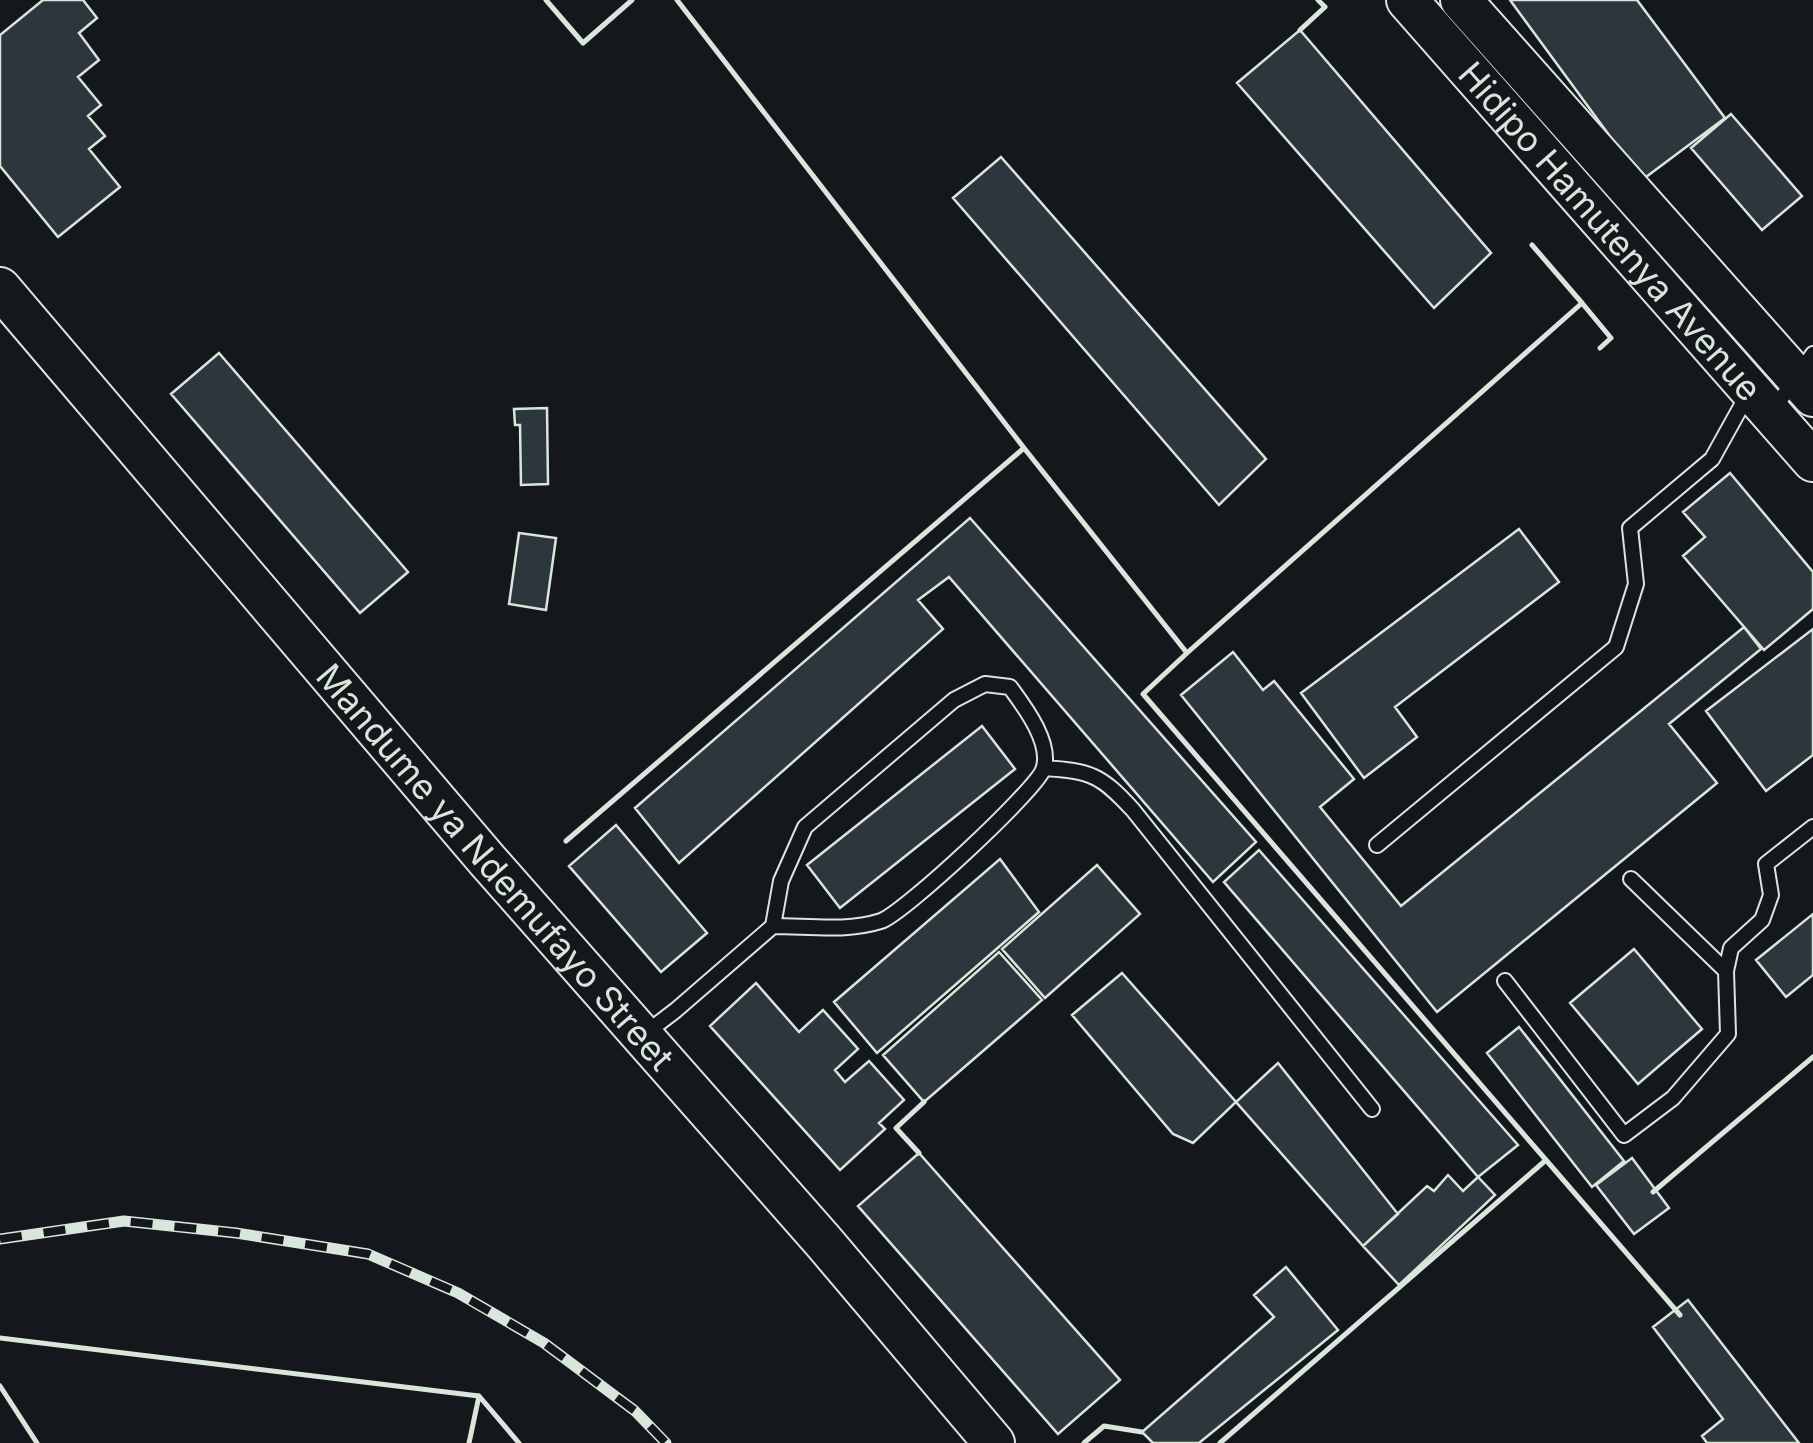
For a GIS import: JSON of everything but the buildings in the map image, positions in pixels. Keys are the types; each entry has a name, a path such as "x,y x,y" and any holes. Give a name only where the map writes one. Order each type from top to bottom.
{"street":[{"name":"Hidipo Hamutenya Avenue","path":"1407,0 1813,460"},
{"name":"Hidipo Hamutenya Avenue","path":"1461,0 1808,376"},
{"name":"Mandume ya Ndemufayo Street","path":"0,288 498,873 823,1241 994,1443"}],"lane":[{"path":"1377,845 1616,647 1636,584 1630,528 1712,459 1761,400 1808,376"},
{"path":"642,1036 774,926 781,881 805,827 954,700 984,684 1010,687 1030,714 1042,745 1044,768 1025,795 908,905 884,920 854,927 774,926"},
{"path":"1044,768 1082,770 1112,787 1372,1109"},
{"path":"1504,981 1624,1135 1673,1098 1728,1034 1726,970 1732,948 1762,920 1771,896 1766,864 1813,827"},
{"path":"1632,878 1726,970"}],"railway":[{"path":"0,1239 124,1221 236,1233 368,1254 458,1293 544,1343 635,1411 666,1443"}],"wall":[{"path":"546,0 583,43 632,0"},
{"path":"677,0 1024,448"},
{"path":"1300,30 1325,7 1318,0"},
{"path":"1187,653 1582,303 1532,245"},
{"path":"1582,303 1611,338 1600,348"},
{"path":"566,841 1024,448 1187,653 1143,694 1546,1160 1220,1443"},
{"path":"1653,1192 1813,1057"},
{"path":"919,1153 896,1128 924,1102"},
{"path":"1546,1160 1680,1315"},
{"path":"0,1338 479,1396 469,1443"},
{"path":"0,1386 37,1443"},
{"path":"479,1396 519,1443"},
{"path":"1084,1443 1104,1426 1142,1432"}]}
